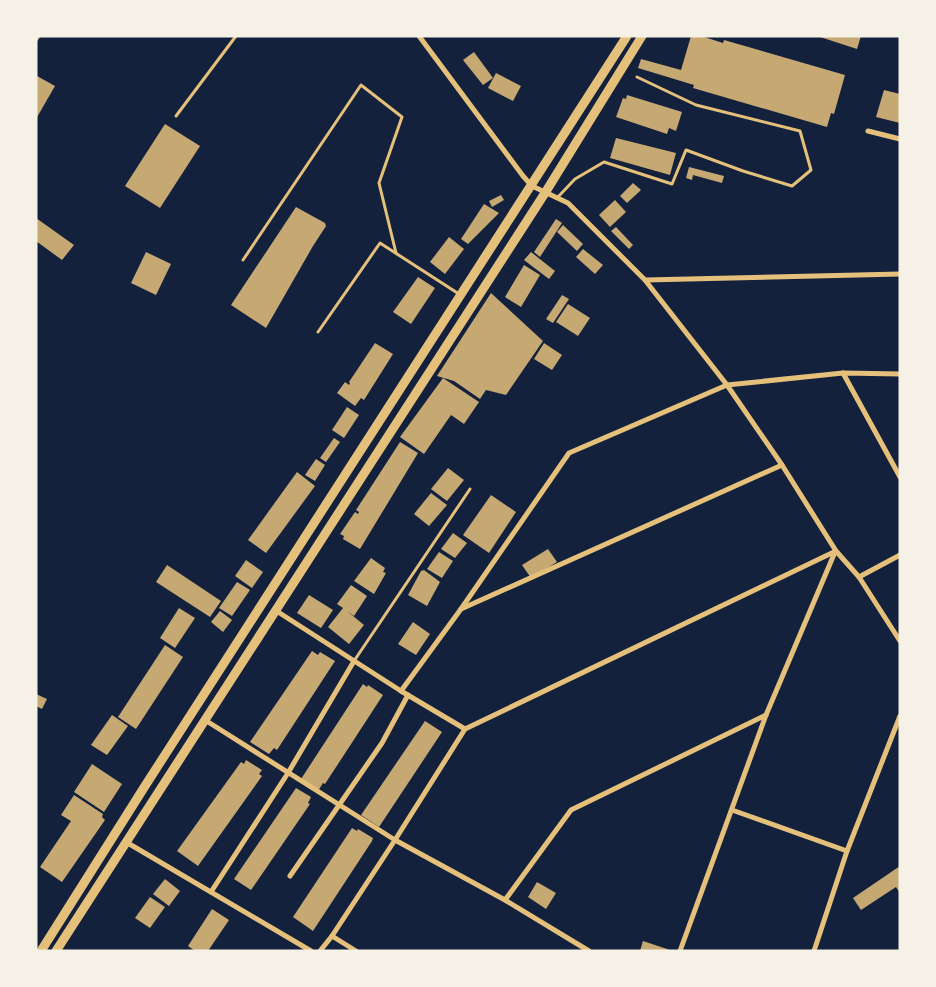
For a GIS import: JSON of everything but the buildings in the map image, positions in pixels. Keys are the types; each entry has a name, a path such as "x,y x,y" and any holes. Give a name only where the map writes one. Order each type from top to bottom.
{"main road":[{"path":"41,951 145,786 628,36"},
{"path":"56,951 545,193 642,36"},
{"path":"145,786 158,795"}],"street":[{"path":"419,36 532,186 556,199 568,203 645,280 727,385 782,465 836,551 859,577 900,641"},
{"path":"868,131 900,139"},
{"path":"645,280 900,274"},
{"path":"844,374 900,477"},
{"path":"401,691 461,610 569,453 727,385 844,374 900,374"},
{"path":"461,610 782,465"},
{"path":"680,951 766,715 836,551"},
{"path":"320,951 332,936 395,840 465,729 836,551"},
{"path":"859,577 900,555"},
{"path":"275,610 401,691 465,729"},
{"path":"211,892 288,773 354,661"},
{"path":"290,876 382,744 408,695"},
{"path":"505,900 571,810 766,715"},
{"path":"814,951 847,851 900,716"},
{"path":"204,720 395,840 505,900 589,951"},
{"path":"732,810 847,851"},
{"path":"126,842 311,951"},
{"path":"332,936 356,951"}],"lane":[{"path":"36,40 39,36"},
{"path":"176,116 236,36"},
{"path":"556,199 575,179 604,162 672,184 686,150 743,171 792,186 811,170 800,131 696,105 637,77"},
{"path":"243,260 361,85 402,116 379,183 396,253"},
{"path":"318,332 380,243 462,296"},
{"path":"354,661 470,490"}]}
